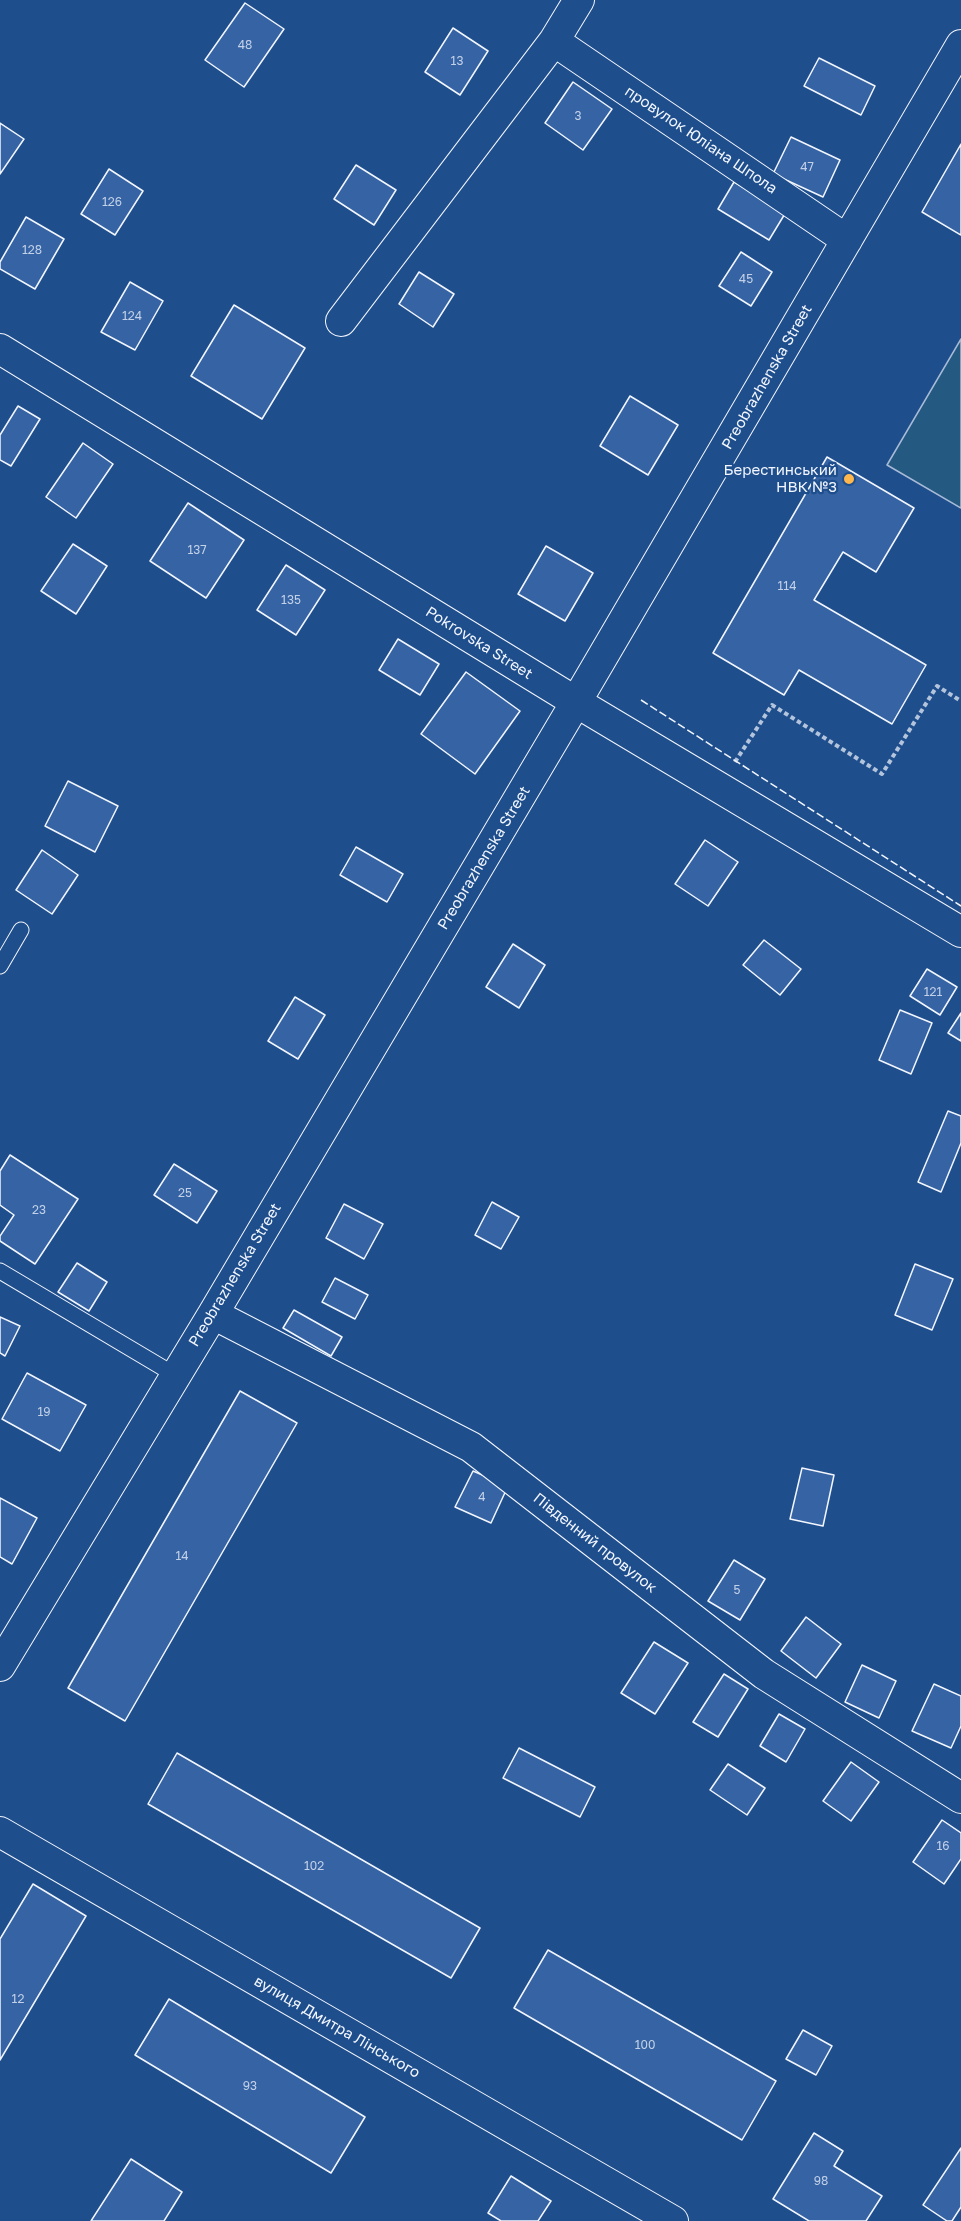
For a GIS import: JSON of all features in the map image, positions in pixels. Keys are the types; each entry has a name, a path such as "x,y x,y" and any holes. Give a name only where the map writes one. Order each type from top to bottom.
{"street":[{"path":"341,321 554,41 579,0"},
{"name":"провулок Юліана Шпола","path":"554,41 847,240"},
{"name":"Preobrazhenska Street","path":"0,1666 213,1314 576,702 961,45"},
{"name":"Pokrovska Street","path":"0,349 576,702 961,932"},
{"name":"Південний провулок","path":"213,1314 471,1446 764,1674 961,1798"},
{"name":"вулиця Дмитра Лінського","path":"0,1832 673,2221"}],"lane":[{"path":"0,966 21,930"},
{"path":"0,1271 175,1375"}],"path":[{"path":"719,788 772,705 882,774 937,686 961,701"}],"shaded area":[{"path":"961,339 961,508 887,465"}],"building":[{"path":"245,3 284,29 244,87 205,60"},
{"path":"453,28 488,51 460,95 425,72"},
{"path":"819,58 875,86 861,115 804,86"},
{"path":"573,82 612,109 583,150 545,123"},
{"path":"0,123 24,139 0,174"},
{"path":"791,137 840,160 823,197 773,174"},
{"path":"961,144 961,235 922,212"},
{"path":"356,165 396,190 374,225 334,199"},
{"path":"109,169 143,191 115,235 81,214"},
{"path":"734,182 786,212 769,240 718,209"},
{"path":"26,217 64,239 35,289 0,269 0,262"},
{"path":"741,252 772,272 751,306 719,286"},
{"path":"419,272 454,294 433,327 399,304"},
{"path":"130,282 163,301 135,350 101,332"},
{"path":"234,305 305,348 262,419 191,376"},
{"path":"630,396 678,425 648,475 600,446"},
{"path":"18,406 40,419 11,466 0,460 0,435"},
{"path":"83,443 113,464 76,518 46,497"},
{"path":"827,457 914,508 876,572 843,552 814,600 926,665 892,724 799,670 784,695 713,653"},
{"path":"188,503 244,540 206,598 150,561"},
{"path":"73,544 107,566 76,614 41,591"},
{"path":"546,546 593,573 565,621 518,594"},
{"path":"286,565 325,590 296,635 257,610"},
{"path":"398,639 439,664 420,695 379,670"},
{"path":"466,672 520,711 475,774 421,734"},
{"path":"68,781 118,806 95,852 45,826"},
{"path":"705,840 738,862 708,906 675,884"},
{"path":"356,847 403,874 387,902 340,875"},
{"path":"42,850 78,875 52,914 16,890"},
{"path":"764,940 801,969 780,995 743,965"},
{"path":"513,944 545,965 519,1008 486,987"},
{"path":"927,969 957,987 940,1015 910,996"},
{"path":"295,997 325,1015 298,1059 268,1041"},
{"path":"900,1010 932,1023 911,1074 879,1060"},
{"path":"961,1013 961,1041 948,1033"},
{"path":"948,1111 961,1116 961,1143 941,1192 918,1182"},
{"path":"10,1155 78,1199 35,1264 0,1241 0,1236 14,1215 0,1205 0,1171"},
{"path":"174,1164 217,1191 197,1223 154,1195"},
{"path":"492,1202 519,1217 501,1249 475,1235"},
{"path":"344,1204 383,1224 364,1259 326,1238"},
{"path":"77,1263 107,1282 89,1311 58,1292"},
{"path":"915,1264 953,1279 932,1330 895,1315"},
{"path":"335,1278 368,1295 355,1319 322,1302"},
{"path":"294,1310 342,1337 331,1356 283,1328"},
{"path":"0,1317 20,1326 5,1356 0,1353"},
{"path":"27,1373 86,1405 60,1451 2,1419"},
{"path":"240,1391 297,1423 125,1721 68,1688"},
{"path":"802,1468 834,1475 823,1526 790,1519"},
{"path":"473,1471 508,1486 491,1523 455,1507"},
{"path":"0,1498 37,1518 12,1564 0,1557"},
{"path":"734,1560 765,1579 740,1620 708,1601"},
{"path":"806,1617 841,1644 816,1678 781,1651"},
{"path":"654,1642 688,1663 655,1714 621,1693"},
{"path":"862,1665 896,1681 879,1718 845,1702"},
{"path":"724,1674 748,1689 718,1737 693,1722"},
{"path":"934,1684 961,1696 961,1726 951,1748 912,1731"},
{"path":"779,1714 805,1729 786,1762 760,1746"},
{"path":"519,1748 595,1787 580,1817 503,1778"},
{"path":"177,1753 480,1928 451,1978 148,1804"},
{"path":"851,1762 879,1782 851,1821 823,1801"},
{"path":"728,1764 765,1788 747,1815 710,1790"},
{"path":"942,1820 961,1833 961,1859 944,1884 913,1862"},
{"path":"33,1884 86,1916 0,2060 0,1939"},
{"path":"548,1950 776,2081 742,2140 514,2008"},
{"path":"169,1999 365,2117 331,2173 135,2055"},
{"path":"803,2030 832,2046 816,2075 786,2059"},
{"path":"814,2133 843,2151 834,2166 882,2196 866,2221 809,2221 773,2199"},
{"path":"961,2148 961,2207 952,2221 947,2221 923,2205"},
{"path":"131,2159 182,2192 164,2221 91,2221"},
{"path":"511,2176 551,2201 538,2221 501,2221 488,2213"}],"fence":[{"path":"641,700 961,906"}],"place":[{"name":"Берестинський НВК №3","path":"849,479"}]}
